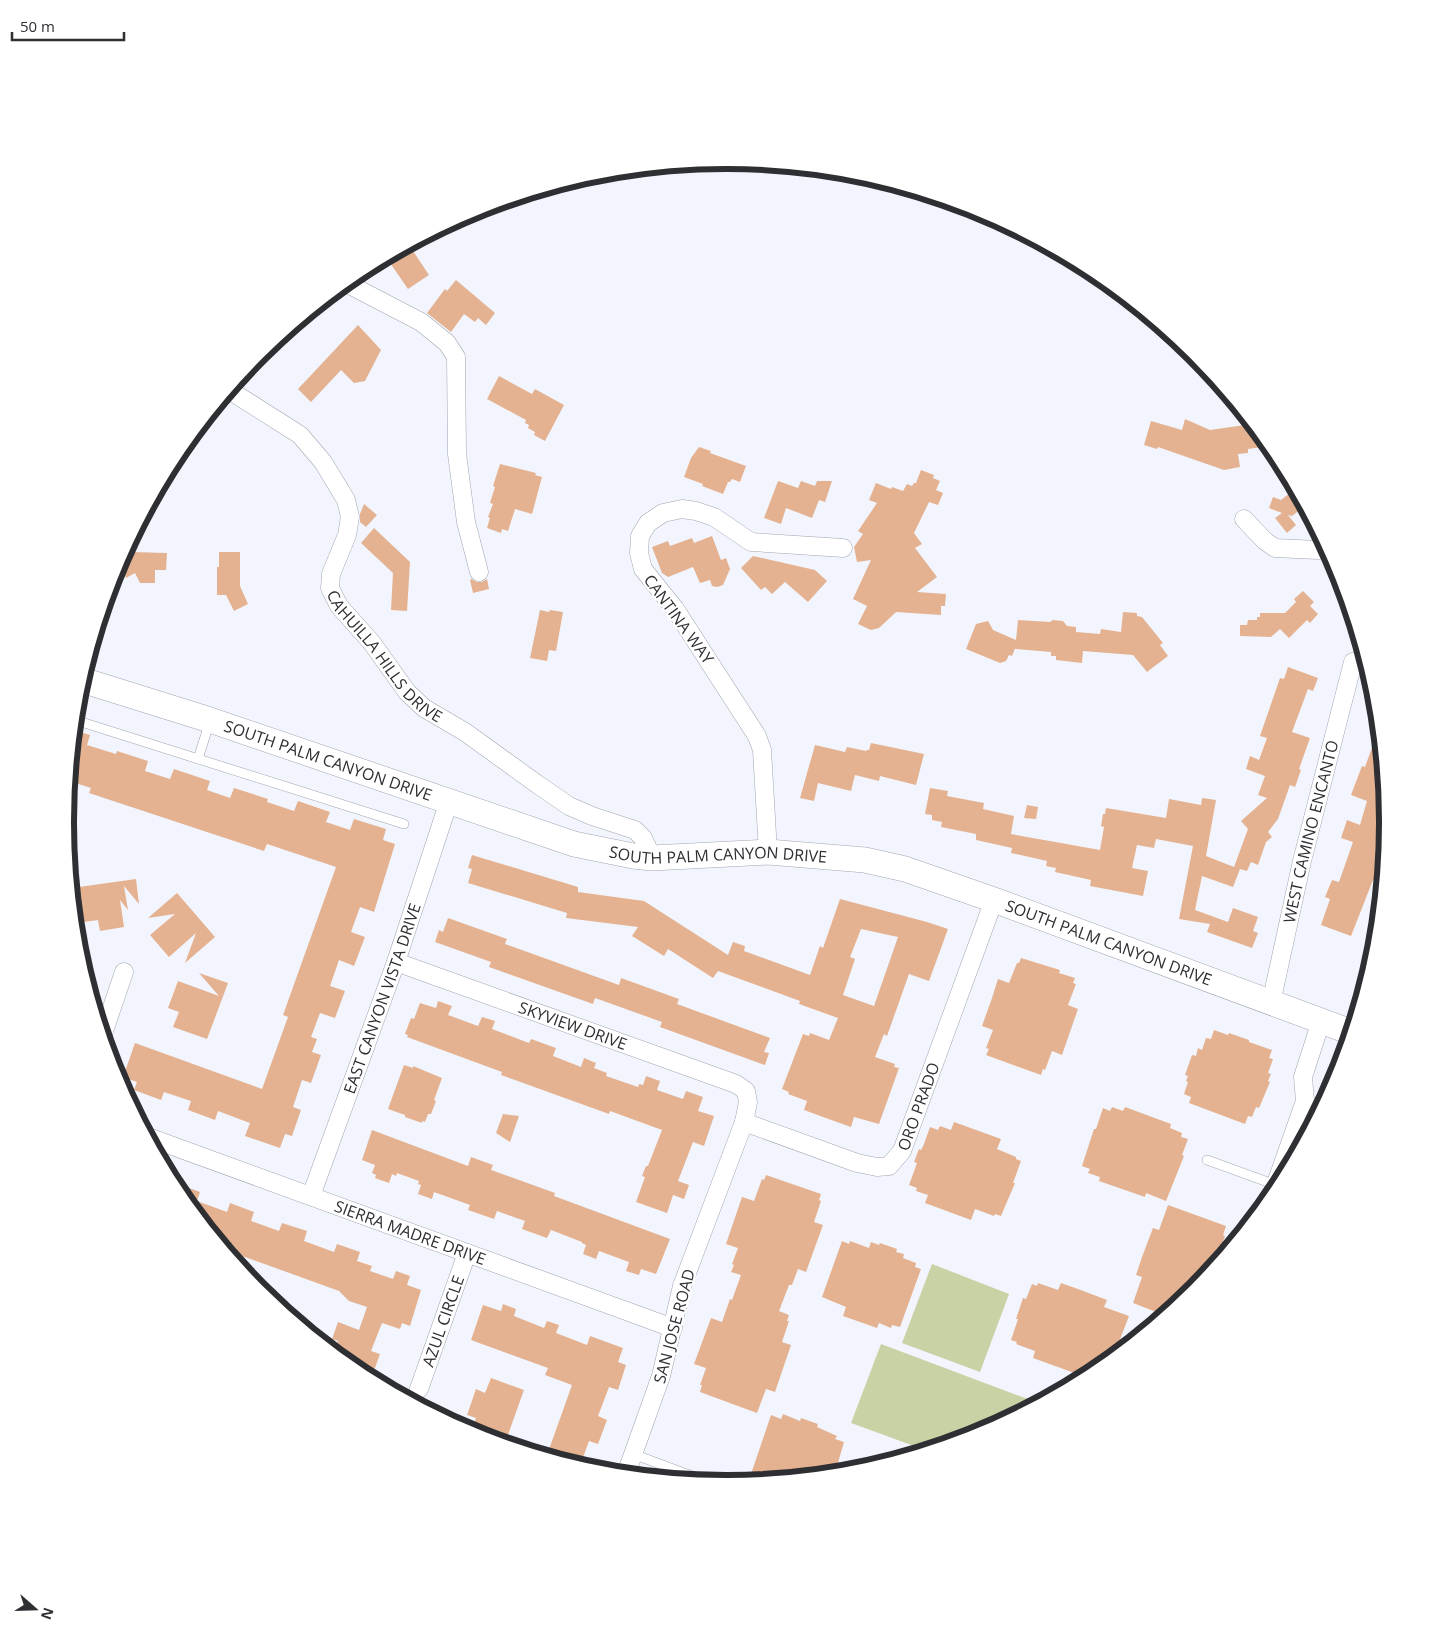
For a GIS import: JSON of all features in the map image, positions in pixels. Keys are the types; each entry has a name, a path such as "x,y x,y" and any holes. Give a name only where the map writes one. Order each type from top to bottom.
{"street":[{"path":"353,287 420,322 447,343 456,356 456,454 466,522 480,572"},
{"name":"CAHUILLA HILLS DRIVE","path":"235,394 300,435 322,462 346,500 350,517 347,535 331,574 330,588 339,606 372,643 407,692 424,708 466,732 569,806 592,816 635,830 643,838 652,858"},
{"name":"CANTINA WAY","path":"768,852 762,750 757,736 675,609 643,569 639,553 640,536 648,523 663,513 682,509 714,517 751,542 843,548"},
{"path":"1244,519 1265,541 1275,548 1320,549"},
{"name":"WEST CAMINO ENCANTO","path":"1271,1003 1302,861 1353,662"},
{"name":"SOUTH PALM CANYON DRIVE","path":"89,682 210,720 574,844 652,858 768,852 865,860 905,869 1346,1030"},
{"name":"EAST CANYON VISTA DRIVE","path":"311,1196 396,962 450,801"},
{"name":"ORO PRADO","path":"744,1122 857,1163 877,1167 889,1166 902,1151 994,900"},
{"name":"SKYVIEW DRIVE","path":"396,962 736,1084 746,1091"},
{"path":"106,1025 124,972"},
{"path":"1285,1160 1305,1102 1302,1077 1321,1021"},
{"name":"SAN JOSE ROAD","path":"628,1467 661,1376 682,1286 744,1122 748,1102 746,1091"},
{"name":"SIERRA MADRE DRIVE","path":"157,1140 673,1328"},
{"name":"AZUL CIRCLE","path":"419,1389 466,1252"}],"lane":[{"path":"198,759 210,720"},
{"path":"81,722 404,824"},
{"path":"1207,1160 1267,1187"},
{"path":"633,1454 684,1473"}],"green space":[{"path":"932,1264 1009,1294 980,1372 902,1343"},
{"path":"881,1344 1029,1400 976,1425 915,1447 851,1423"}],"building":[{"path":"413,250 429,275 408,289 390,263"},
{"path":"456,280 495,313 486,325 478,318 475,322 464,314 451,332 427,313 445,289 447,291"},
{"path":"358,325 381,350 365,381 354,383 341,370 311,402 298,389"},
{"path":"499,376 532,394 535,389 564,405 545,441 534,435 535,432 528,428 529,425 525,423 526,420 487,399"},
{"path":"1185,419 1210,430 1244,425 1260,447 1248,449 1248,453 1238,454 1240,467 1224,470 1158,447 1157,449 1144,445 1151,421 1182,430"},
{"path":"699,447 746,466 740,482 732,479 728,482 723,494 684,477 691,458"},
{"path":"500,464 536,473 535,475 542,477 532,514 515,509 508,531 502,529 501,533 487,528 490,518 488,517 493,504 490,503 495,487 493,486"},
{"path":"921,470 934,475 933,478 940,481 936,490 943,493 938,505 929,502 914,533 922,544 915,548 937,577 917,592 946,594 945,606 941,606 941,615 896,612 879,628 871,630 858,624 867,606 853,599 871,560 857,562 854,547 863,534 858,531 877,503 869,500 876,483 903,491 907,484 912,486 916,483"},
{"path":"778,481 798,488 801,481 815,486 817,481 832,481 825,502 819,500 812,518 786,508 781,524 764,518"},
{"path":"1290,493 1300,510 1292,516 1288,515 1296,525 1287,533 1275,518 1282,513 1269,508 1273,497 1281,500"},
{"path":"364,504 377,515 366,527 360,522 360,514"},
{"path":"374,528 410,562 407,611 391,610 393,573 361,543"},
{"path":"712,536 721,560 726,558 730,569 723,585 712,586 710,580 700,583 693,567 668,577 662,573 652,547 668,541 670,546 692,538 694,543"},
{"path":"132,552 167,553 166,570 155,570 155,583 140,583 135,573 126,578 123,572"},
{"path":"219,552 240,552 240,586 248,604 234,611 226,595 217,595"},
{"path":"753,556 815,570 827,581 808,602 785,582 772,594 765,587 761,590 741,568"},
{"path":"471,579 482,582 487,579 489,589 473,593"},
{"path":"1303,591 1314,602 1310,606 1318,614 1310,623 1307,620 1289,638 1280,629 1271,637 1240,636 1240,625 1247,625 1248,620 1257,620 1257,617 1260,617 1260,613 1285,613 1296,602 1294,599"},
{"path":"540,610 563,612 556,651 549,650 547,661 530,658"},
{"path":"1123,612 1137,613 1137,616 1142,617 1163,643 1160,645 1168,656 1147,672 1133,655 1083,651 1082,663 1056,660 1056,656 1051,656 1051,652 1015,649 1016,646 1012,656 1009,655 1006,661 1000,663 966,649 976,624 988,621 993,630 1016,640 1018,620 1063,621 1067,626 1076,627 1076,632 1100,634 1101,629 1121,632"},
{"path":"1288,667 1318,678 1313,691 1308,689 1292,732 1310,738 1295,787 1290,785 1278,819 1268,832 1272,837 1266,842 1258,865 1251,862 1247,871 1240,869 1233,887 1202,876 1195,910 1228,922 1233,908 1258,917 1253,931 1258,933 1252,948 1207,932 1210,924 1179,919 1193,846 1156,839 1154,848 1137,845 1132,868 1148,871 1143,896 1090,886 1091,880 1055,872 1056,868 1046,866 1047,861 1011,853 1012,848 976,840 976,834 941,827 942,822 932,820 932,815 925,814 930,788 948,791 947,796 984,803 983,809 1014,816 1011,834 1100,850 1104,827 1101,826 1106,808 1166,818 1169,799 1201,805 1202,798 1216,800 1206,856 1234,867 1248,829 1241,821 1267,798 1258,795 1265,776 1246,769 1250,756 1259,760 1267,738 1260,736 1280,678 1284,679"},
{"path":"80,732 90,735 87,745 116,754 117,751 148,761 145,771 170,779 174,769 210,781 207,790 230,798 234,788 268,799 267,802 294,811 298,801 330,812 326,822 350,830 354,819 386,829 383,840 395,844 374,912 360,907 351,932 365,937 354,966 339,960 330,986 345,991 335,1018 320,1013 311,1037 317,1039 312,1052 321,1055 311,1083 302,1080 293,1107 301,1110 292,1136 285,1134 280,1148 245,1136 250,1123 218,1111 215,1120 188,1110 191,1101 164,1092 161,1100 134,1090 137,1082 126,1078 124,1074 135,1043 262,1089 288,1017 283,1015 336,867 267,844 264,851 89,793 91,788 75,783"},
{"path":"1374,741 1379,822 1377,879 1373,880 1351,936 1321,925 1330,899 1325,897 1332,880 1339,882 1353,842 1341,838 1347,820 1360,825 1367,801 1351,795 1362,766 1365,767"},
{"path":"871,743 924,754 916,785 880,776 879,781 855,775 851,791 818,783 814,801 800,798 815,745 845,752 847,747 869,750"},
{"path":"1027,805 1038,807 1036,819 1024,818"},
{"path":"472,855 578,887 578,892 644,901 728,955 733,942 745,946 744,951 810,975 820,946 823,948 840,899 948,929 929,981 909,974 887,1036 884,1034 875,1057 895,1064 894,1067 899,1068 879,1124 854,1117 851,1127 823,1117 804,1110 807,1101 788,1094 789,1092 782,1089 803,1034 809,1036 810,1033 829,1040 838,1018 799,1004 800,1001 718,971 713,978 668,949 664,956 632,936 638,927 566,918 567,913 468,883 472,869 468,868","holes":["861,929 898,937 874,1006 843,995 855,959 850,957"]},
{"path":"136,879 139,904 124,886 128,910 120,900 124,927 100,931 98,920 84,922 79,887"},
{"path":"177,893 215,937 185,963 196,933 169,957 150,935 175,914 148,918"},
{"path":"448,918 507,939 505,944 619,985 621,978 679,999 677,1004 770,1038 764,1052 769,1053 765,1065 660,1027 662,1022 595,998 593,1004 489,967 491,962 435,942 439,930 443,932"},
{"path":"1021,958 1060,970 1059,973 1075,978 1073,983 1076,984 1068,1005 1078,1009 1062,1055 1052,1051 1045,1070 1043,1069 1041,1075 986,1055 989,1049 986,1048 993,1030 982,1026 998,979 1009,983"},
{"path":"199,973 228,983 207,1039 173,1027 179,1012 168,1008 178,981 219,996"},
{"path":"438,1001 452,1006 448,1015 478,1026 482,1017 495,1021 492,1029 529,1043 531,1039 556,1048 553,1056 581,1067 584,1058 596,1063 594,1068 607,1073 606,1076 638,1087 639,1084 643,1085 646,1076 660,1081 657,1090 683,1099 686,1091 703,1097 698,1111 714,1116 704,1146 693,1142 678,1181 689,1185 684,1199 673,1195 667,1213 636,1202 645,1177 642,1176 646,1166 648,1166 662,1130 610,1111 609,1114 501,1075 502,1072 407,1037 408,1035 405,1034 411,1018 414,1019 420,1003 436,1008"},
{"path":"1214,1030 1228,1035 1229,1033 1272,1050 1269,1058 1273,1059 1268,1073 1271,1074 1268,1081 1270,1082 1259,1108 1256,1107 1252,1117 1248,1116 1245,1124 1189,1103 1191,1097 1184,1094 1188,1082 1186,1081 1188,1076 1185,1075 1192,1055 1196,1056 1198,1048 1202,1050 1206,1038 1211,1039"},
{"path":"404,1065 413,1068 413,1066 442,1078 431,1114 428,1114 425,1122 422,1121 422,1123 388,1109"},
{"path":"1112,1107 1123,1111 1125,1107 1171,1124 1170,1128 1182,1133 1181,1137 1188,1139 1182,1155 1184,1156 1166,1201 1146,1193 1145,1197 1099,1181 1100,1177 1088,1173 1090,1169 1082,1166 1103,1108 1110,1111"},
{"path":"503,1114 519,1116 510,1142 496,1133"},
{"path":"954,1122 1001,1139 997,1149 1021,1161 1013,1183 1015,1183 1001,1216 995,1214 994,1216 975,1209 971,1220 925,1203 928,1195 916,1191 917,1188 909,1185 917,1163 914,1162 919,1149 921,1150 924,1144 930,1127 938,1130 940,1126 951,1130"},
{"path":"372,1130 468,1166 471,1157 493,1165 491,1170 555,1193 554,1196 670,1239 656,1274 641,1269 639,1275 626,1271 629,1262 599,1251 596,1259 583,1254 586,1245 582,1242 551,1230 547,1238 522,1229 525,1221 497,1211 494,1219 468,1210 470,1205 434,1192 432,1199 418,1194 421,1185 418,1184 419,1181 397,1173 396,1176 392,1174 389,1183 375,1178 376,1175 372,1173 375,1165 362,1160"},
{"path":"766,1175 821,1194 819,1200 821,1201 814,1222 823,1225 806,1272 798,1269 792,1285 789,1285 779,1311 789,1315 787,1321 789,1321 782,1342 791,1345 775,1392 766,1389 757,1413 700,1392 702,1385 700,1385 706,1368 694,1364 711,1318 722,1322 741,1275 731,1272 738,1248 726,1244 742,1197 754,1201 762,1179 764,1180"},
{"path":"185,1186 200,1192 197,1201 227,1212 230,1203 254,1212 251,1221 279,1231 282,1223 307,1231 304,1241 334,1252 337,1244 360,1252 357,1261 372,1266 370,1271 393,1279 396,1271 410,1276 407,1285 421,1290 410,1326 402,1323 400,1329 382,1323 371,1351 380,1354 374,1371 336,1345 338,1341 332,1339 338,1322 359,1330 367,1307 349,1301 339,1291 238,1254"},
{"path":"1168,1205 1226,1226 1221,1247 1188,1284 1158,1312 1133,1303 1142,1277 1136,1275 1142,1257 1153,1228 1159,1230"},
{"path":"842,1241 849,1244 850,1241 869,1248 871,1242 879,1245 880,1243 897,1249 896,1252 904,1254 903,1258 916,1263 915,1267 921,1269 900,1327 892,1325 891,1328 879,1323 877,1328 843,1316 846,1307 822,1297"},
{"path":"1038,1283 1058,1290 1061,1283 1107,1300 1104,1307 1129,1316 1120,1343 1075,1373 1033,1358 1035,1351 1016,1344 1017,1342 1011,1340 1023,1298 1026,1299 1032,1284 1037,1286"},
{"path":"503,1304 516,1309 514,1316 544,1328 547,1321 559,1325 556,1333 587,1345 590,1336 623,1348 618,1362 626,1365 618,1390 609,1387 598,1416 607,1420 598,1444 589,1441 583,1458 549,1450 572,1385 545,1375 548,1368 471,1340 483,1305 501,1311"},
{"path":"491,1378 524,1390 507,1436 474,1424 476,1418 467,1415 476,1389 485,1393"},
{"path":"783,1414 800,1421 801,1418 818,1424 817,1427 837,1436 835,1439 844,1442 837,1465 812,1469 751,1474 771,1415 781,1419"}]}
